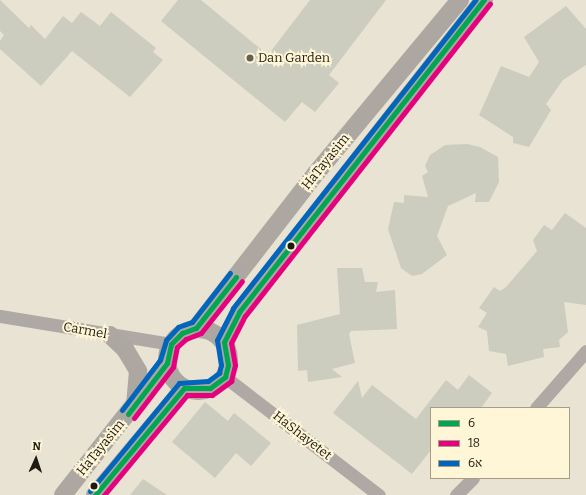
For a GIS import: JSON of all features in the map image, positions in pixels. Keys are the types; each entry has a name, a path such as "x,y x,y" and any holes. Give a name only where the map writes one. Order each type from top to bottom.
{"street":[{"name":"HaTayasim","path":"196,328 317,172 460,0"},
{"name":"HaTayasim","path":"224,342 239,312 484,0"},
{"name":"Carmel","path":"0,316 171,344"},
{"path":"196,328 210,331 224,342 228,365 225,377 210,388 184,388 170,373 167,363 171,344 182,333 196,328"},
{"path":"110,335 125,349 138,371 135,406"},
{"path":"537,407 586,351"},
{"name":"HaTayasim","path":"63,495 135,406 167,363"},
{"name":"HaShayetet","path":"225,377 379,495"},
{"name":"HaTayasim","path":"95,495 184,388"},
{"path":"456,495 472,479"}],"building":[{"path":"0,0 29,28 31,25 45,39 63,16 72,23 81,12 100,26 111,12 156,48 153,52 163,60 130,97 72,51 41,86 0,49 0,41 4,35 0,31"},
{"path":"178,0 201,0 268,55 310,0 386,0 329,75 339,83 315,112 302,102 285,122 161,21"},
{"path":"566,6 586,29 586,65 563,80 546,104 551,110 529,147 513,143 513,137 479,115 501,66 529,77 539,62 524,37"},
{"path":"467,144 480,147 498,157 499,182 489,202 475,202 476,193 448,206 437,236 447,255 422,274 412,276 401,268 388,229 394,202 404,203 404,195 428,197 422,176 428,172 425,166 430,155 445,145"},
{"path":"565,213 586,228 586,305 564,302 568,332 559,340 560,347 543,349 544,357 508,366 506,354 489,351 487,331 478,327 487,313 479,308 494,287 500,291 506,287 537,251 533,240 544,225 552,230"},
{"path":"337,268 362,268 365,282 378,282 376,292 395,290 397,329 351,331 349,334 355,363 332,369 342,377 308,382 307,370 298,371 297,325 340,314"},
{"path":"469,375 492,393 482,407 430,407 430,451 412,474 333,413 358,381 362,398 372,385 416,419 446,380 458,390"},
{"path":"205,402 228,421 234,413 271,443 251,466 236,453 215,478 172,442"},
{"path":"143,479 167,495 130,495"}],"transit line":[{"name":"6א","path":"90,491 179,383 208,381 219,373 221,365 217,340 233,308 475,0"},
{"name":"6","path":"95,495 184,388 210,388 225,377 228,365 224,342 239,312 484,0"},
{"name":"18","path":"104,495 187,395 212,395 231,381 235,365 231,343 245,316 490,4"},
{"name":"6א","path":"122,410 160,360 166,340 178,327 192,322 230,273"},
{"name":"6","path":"128,414 167,363 171,344 182,333 196,328 236,277"},
{"name":"18","path":"134,418 173,367 177,347 186,339 201,333 242,281"}],"place":[{"name":"Dan Garden","path":"250,58"}]}
